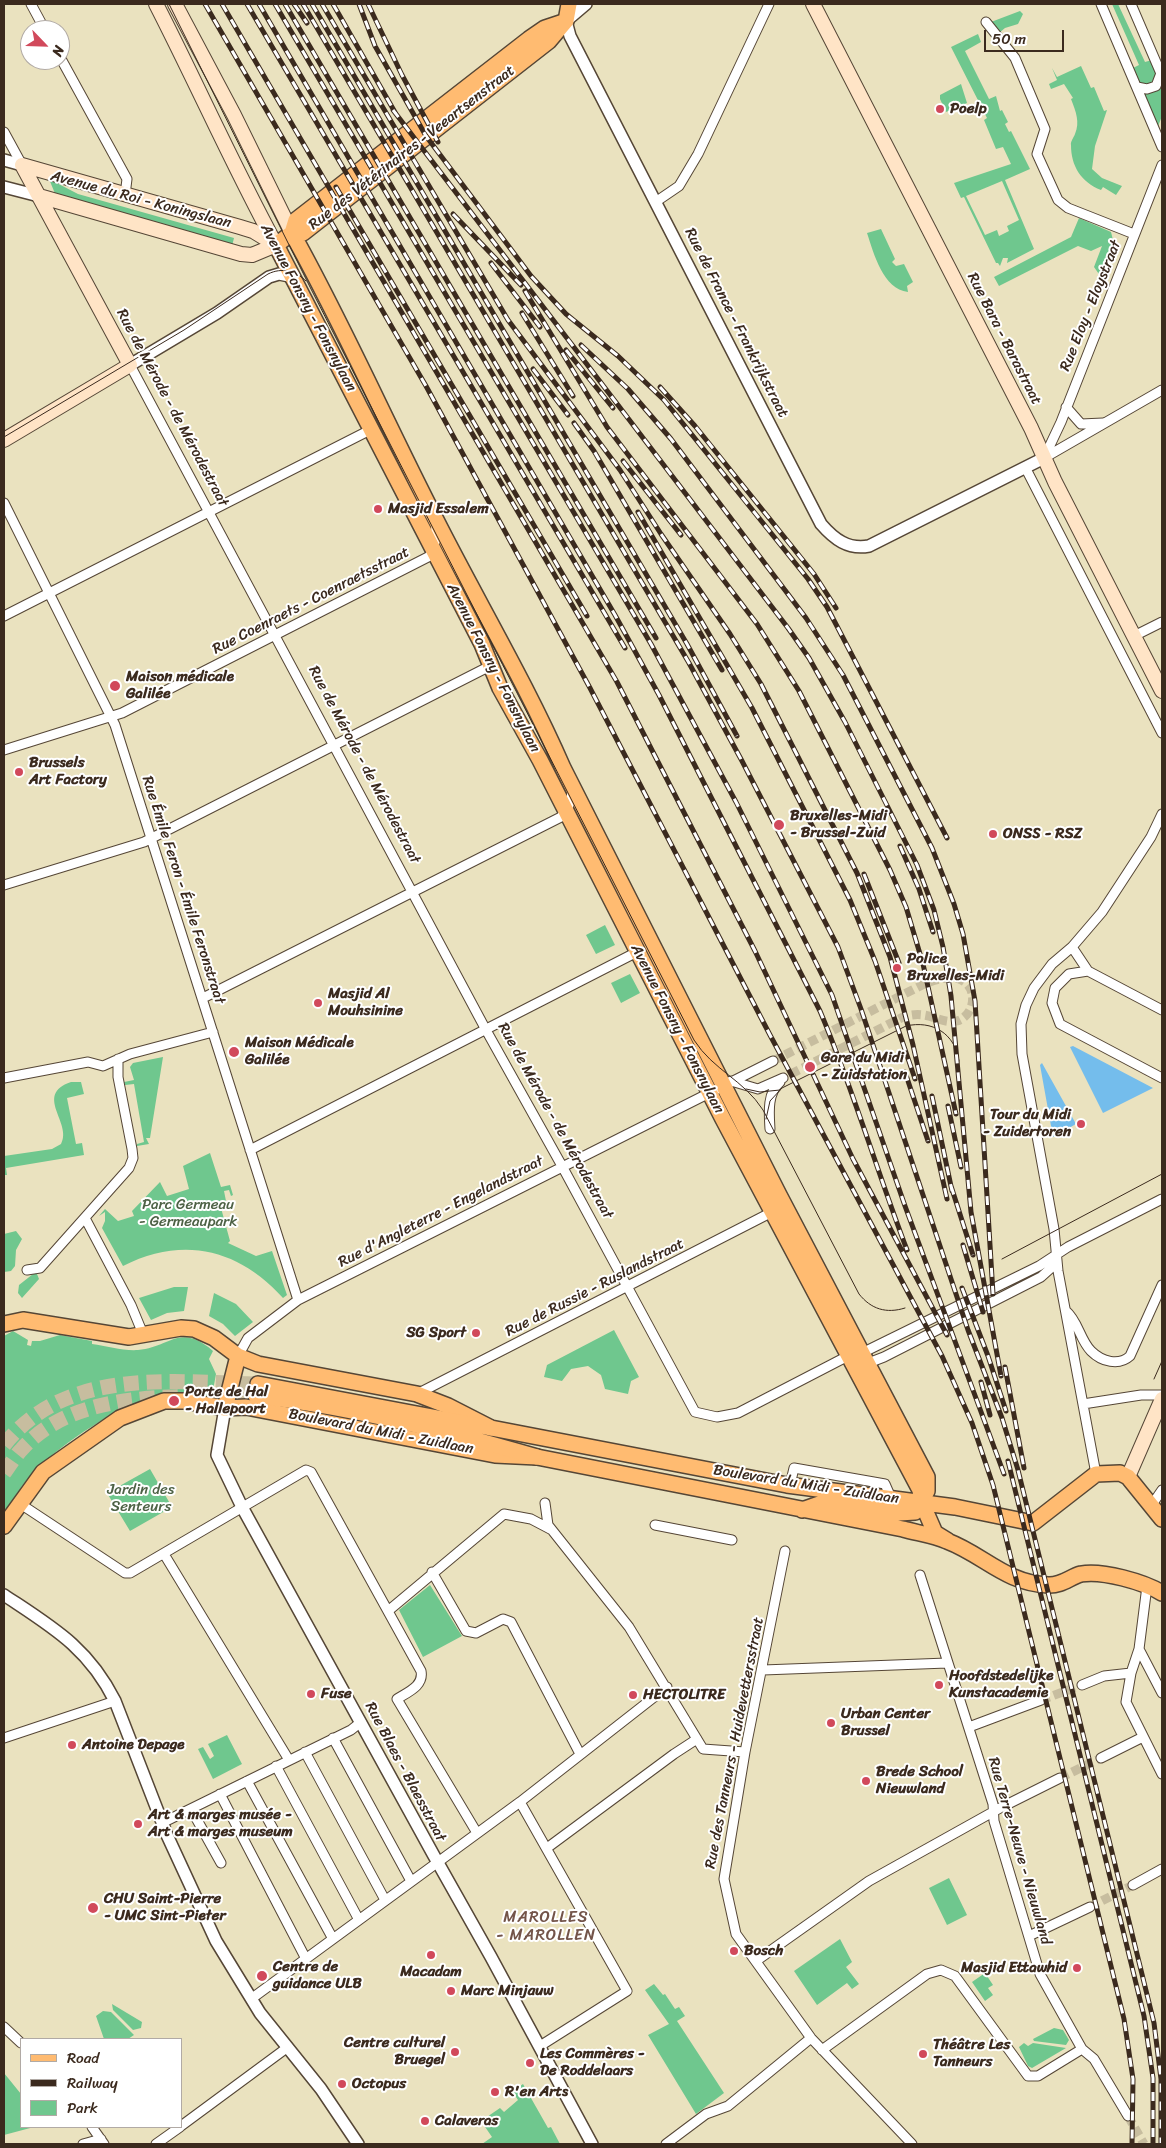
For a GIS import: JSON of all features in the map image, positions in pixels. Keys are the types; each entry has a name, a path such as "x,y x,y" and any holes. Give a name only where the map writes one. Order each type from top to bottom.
{"main road":[{"name":"Avenue Fonsny - Fonsnylaan","path":"156,4 203,96 213,124 372,429 482,644 490,666 637,952 710,1091 779,1208 859,1357"},
{"name":"Avenue Fonsny - Fonsnylaan","path":"175,4 322,288 436,521 542,719 574,788 727,1083 779,1208"},
{"path":"566,22 569,4"},
{"name":"Rue Bara - Barastraat","path":"813,4 1031,428 1044,458 1162,692"},
{"name":"Rue des Vétérinaires - Veeartsenstraat","path":"292,233 303,233 549,41 566,22"},
{"name":"Avenue du Roi - Koningslaan","path":"22,166 253,231 276,245"},
{"name":"Rue de Mérode - de Mérodestraat","path":"22,166 130,365"},
{"name":"Avenue du Roi - Koningslaan","path":"39,196 241,254 252,255 276,245 292,233"},
{"path":"4,440 130,365"},
{"path":"4,1324 23,1320 129,1337 181,1328 194,1329 214,1338 238,1356 258,1364 417,1394 448,1406 491,1428"},
{"path":"225,1408 238,1356"},
{"path":"859,1357 927,1477 927,1492 922,1503"},
{"path":"859,1357 920,1490 922,1503 935,1533 948,1541"},
{"name":"Boulevard du Midi - Zuidlaan","path":"537,1457 473,1438 320,1406 257,1390 491,1428 687,1476 802,1510 903,1529 948,1541 1009,1577 1049,1586 1064,1582 1078,1575 1093,1573 1147,1586 1162,1593"},
{"path":"1124,1475 1162,1399"},
{"name":"Boulevard du Midi - Zuidlaan","path":"4,1526 43,1472 120,1418 164,1401 184,1401 225,1408 246,1407 495,1454 537,1457 687,1476 790,1485 989,1512 1033,1523 1096,1474"},
{"path":"1096,1474 1124,1475 1162,1519"},
{"name":"Boulevard du Midi - Zuidlaan","path":"802,1510 819,1504 899,1513 915,1512 922,1503"}],"street":[{"path":"31,4 40,20"},
{"name":"Rue des Vétérinaires - Veeartsenstraat","path":"566,22 586,4"},
{"path":"657,201 679,186 698,154 768,4"},
{"path":"1101,4 1162,147"},
{"path":"1131,4 1162,75 1156,86 1147,89 1137,87"},
{"name":"Rue de France - Frankrijkstraat","path":"566,22 570,36 657,201 822,524 833,537 850,546 865,547 1044,458"},
{"path":"986,22 1015,58 1045,129 1037,154 1058,200 1068,208 1134,234"},
{"path":"67,70 127,179 125,195"},
{"name":"Rue de Mérode - de Mérodestraat","path":"4,132 22,166"},
{"name":"Avenue du Roi - Koningslaan","path":"4,160 22,166"},
{"name":"Rue Eloy - Eloystraat","path":"1044,458 1162,164"},
{"name":"Avenue du Roi - Koningslaan","path":"4,187 39,196"},
{"path":"130,365 217,313 269,277 285,274 294,277"},
{"name":"Rue de Mérode - de Mérodestraat","path":"130,365 414,891 486,1030 695,1412 717,1417 738,1413 859,1357"},
{"path":"1044,458 1096,430 1103,423 1162,390"},
{"path":"1066,407 1082,424 1103,423"},
{"path":"4,616 372,429"},
{"path":"1025,467 1162,733"},
{"name":"Rue Émile Feron - Émile Feronstraat","path":"4,503 112,717 298,1300"},
{"path":"434,552 436,521"},
{"name":"Rue Coenraets - Coenraetsstraat","path":"4,750 112,717 434,552"},
{"path":"1134,636 1162,622"},
{"path":"4,885 152,838 490,666"},
{"path":"203,998 558,819 566,812 574,788"},
{"path":"1096,1474 1066,1311 1021,1034 1023,1014 1034,988 1052,964 1072,947 1102,912 1151,837 1162,814"},
{"path":"1151,837 1162,825"},
{"path":"1072,947 1088,971 1162,1010"},
{"path":"250,1150 637,952"},
{"path":"1088,971 1069,974 1055,988 1052,1003 1060,1024 1162,1078"},
{"path":"4,1075 88,1062 104,1066 118,1059 213,1032"},
{"path":"27,1270 40,1268 129,1168 133,1158 118,1077 118,1059"},
{"name":"Rue d'Angleterre - Engelandstraat","path":"238,1356 248,1338 298,1300 710,1091 773,1061"},
{"path":"750,1098 767,1086 784,1078 772,1092 769,1112 770,1128"},
{"path":"727,1083 751,1088 767,1086"},
{"path":"859,1357 898,1335 1057,1256 1068,1247 1162,1199"},
{"name":"Rue de Russie - Ruslandstraat","path":"417,1394 627,1288 779,1208"},
{"path":"85,1218 131,1305 143,1334"},
{"path":"859,1357 878,1360 1041,1277 1052,1268 1057,1256"},
{"path":"1066,1311 1071,1316 1091,1351 1116,1363 1123,1362 1130,1356 1162,1285"},
{"path":"898,1335 904,1346"},
{"path":"1083,1404 1141,1395 1162,1395"},
{"name":"Rue Blaes - Blaesstraat","path":"225,1408 217,1455 242,1507 540,2046 592,2144"},
{"path":"19,1503 125,1573 130,1573 306,1470 311,1472 422,1674 421,1681 415,1688 397,1699 477,1833"},
{"path":"1151,1506 1162,1490"},
{"path":"545,1503 546,1520 550,1529 629,1627 703,1749 745,1752"},
{"path":"388,1611 432,1572 504,1514 531,1519 550,1529"},
{"path":"655,1525 732,1540"},
{"name":"Rue des Tanneurs - Huidevettersstraat","path":"785,1551 763,1670 745,1752 724,1879 736,1934 811,2038 912,2144"},
{"path":"164,1554 289,1760"},
{"path":"432,1572 466,1631 476,1633 503,1619 511,1622 580,1754"},
{"name":"Rue Terre-Neuve - Nieuwland","path":"920,1575 993,1804 992,1813 1040,1974 1082,2049 1094,2059 1128,2116"},
{"path":"1147,1586 1139,1648 1131,1673 1126,1702 1162,1774"},
{"path":"4,1594 71,1641 99,1671 115,1701 162,1823 190,1889 216,1941 251,1999 320,2089 358,2144"},
{"path":"1139,1648 1162,1694"},
{"path":"763,1670 947,1663"},
{"path":"1082,1685 1117,1673 1131,1673"},
{"path":"251,1999 520,1802 667,1687"},
{"path":"969,1727 1041,1700"},
{"path":"4,1738 115,1701"},
{"path":"162,1823 333,1738 361,1722"},
{"path":"1100,1758 1143,1737"},
{"path":"333,1738 411,1881"},
{"path":"548,1848 697,1739"},
{"path":"305,1752 385,1900"},
{"path":"276,1766 359,1920"},
{"path":"756,1961 869,1881 1060,1778"},
{"path":"247,1781 333,1939"},
{"path":"220,1794 306,1959"},
{"path":"520,1802 548,1848 627,1991 540,2046"},
{"path":"191,1809 221,1863"},
{"path":"1133,1885 1162,1869"},
{"path":"1029,1936 1090,1907"},
{"path":"822,2050 927,1974 934,1971 946,1971 958,1980 1028,2076 1038,2076 1082,2049"},
{"path":"4,2027 20,2042"},
{"path":"666,2144 706,2114 728,2106 811,2038"},
{"path":"182,2125 288,2047"},
{"path":"93,2128 103,2142"},
{"path":"156,2144 178,2128"},
{"path":"83,2144 103,2142"}],"green space":[{"path":"1112,4 1118,4 1145,62 1152,60 1157,73 1151,83 1145,86 1138,83 1131,69 1139,65"},
{"path":"1020,11 1023,14 1018,24 1005,28 999,33 991,22"},
{"path":"978,34 981,42 965,51 989,99 996,96 1000,111 1002,110 1008,122 1005,124 1009,132 1011,131 1030,169 1005,180 1034,249 1007,263 1008,258 1003,258 1000,266 996,263 964,197 961,198 954,183 1011,164 1003,147 996,149 984,120 987,118 951,47","holes":["1002,181 1019,220 1007,226 1009,231 999,236 997,230 985,235 966,196"]},
{"path":"1081,66 1091,88 1094,87 1104,111 1107,110 1095,146 1092,169 1102,178 1122,186 1116,195 1103,187 1101,190 1094,187 1078,172 1071,153 1071,142 1077,125 1076,113 1071,99 1073,98 1064,84 1051,89 1049,84 1057,80 1052,68 1057,77"},
{"path":"961,84 967,103 946,112 940,95"},
{"path":"1159,84 1162,86 1162,116 1157,129 1142,94"},
{"path":"49,179 78,194 234,238 232,246 56,196"},
{"path":"1079,218 1111,232 1114,244 1101,277 1094,267 1102,246 1091,251 1078,246 999,286 994,277 1071,237"},
{"path":"881,229 895,259 892,262 896,266 904,264 913,282 907,286 908,292 899,289 886,278 876,260 867,233"},
{"path":"605,925 615,945 596,954 586,935"},
{"path":"630,974 640,993 621,1003 611,983"},
{"path":"163,1057 150,1138 146,1138 149,1144 137,1146 137,1144 144,1142 134,1084 125,1085 124,1082 134,1080 130,1067 133,1063"},
{"path":"71,1082 81,1082 84,1094 67,1098 76,1144 82,1143 84,1155 6,1168 7,1175 4,1175 4,1156 52,1149 61,1144 63,1136 62,1127 54,1102 55,1094 60,1088"},
{"name":"Parc Germeau - Germeaupark","path":"210,1153 221,1187 230,1185 233,1195 231,1196 229,1190 224,1191 227,1206 221,1208 230,1241 228,1243 256,1256 272,1251 287,1295 283,1298 266,1281 247,1268 228,1258 208,1252 188,1250 167,1251 123,1266 102,1228 105,1221 105,1212 99,1216 105,1209 118,1221 134,1216 132,1211 160,1182 167,1196 189,1189 183,1166"},
{"path":"16,1231 22,1239 16,1250 15,1266 11,1271 4,1272 4,1234"},
{"path":"33,1274 37,1274 39,1279 22,1298 18,1293 19,1285"},
{"path":"174,1287 188,1287 184,1311 167,1313 151,1320 139,1298"},
{"path":"214,1293 236,1304 253,1322 235,1336 223,1324 209,1316"},
{"path":"614,1330 639,1377 631,1381 628,1394 605,1389 601,1375 588,1366 571,1369 562,1381 544,1377 547,1365"},
{"path":"13,1331 28,1340 27,1345 31,1346 32,1341 40,1341 60,1335 92,1341 92,1344 132,1350 149,1348 183,1337 191,1338 213,1351 209,1359 216,1374 212,1396 199,1398 172,1394 159,1395 127,1407 110,1416 76,1437 47,1460 26,1481 4,1515 4,1336"},
{"name":"Jardin des Senteurs","path":"150,1469 172,1507 130,1531 107,1493"},
{"path":"430,1585 462,1636 423,1657 399,1610"},
{"path":"227,1735 242,1764 213,1779 198,1749 203,1747 210,1759 214,1756 208,1744"},
{"path":"949,1878 967,1915 947,1925 929,1888"},
{"path":"840,1939 852,1962 846,1967 859,1984 852,1989 847,1983 817,2005 794,1971"},
{"path":"985,1973 993,1985 988,1988 993,1995 985,2001 972,1982"},
{"path":"654,1984 663,1995 665,1994 675,2009 679,2007 685,2016 677,2021 724,2093 696,2114 648,2035 669,2024 645,1990"},
{"path":"112,2004 142,2022 141,2028 133,2030 113,2010"},
{"path":"103,2011 111,2012 134,2035 130,2038 104,2038 96,2016"},
{"path":"1054,2028 1063,2030 1069,2040 1066,2045 1034,2041 1033,2039"},
{"path":"1024,2043 1028,2046 1033,2043 1066,2048 1032,2068 1028,2066 1019,2047"},
{"path":"4,2073 20,2093 20,2128 30,2128 4,2135"},
{"path":"523,2084 548,2128 551,2127 560,2144 482,2144 492,2137 481,2121 500,2108 504,2112 518,2100 514,2094 511,2096 509,2094"}],"water":[{"path":"1073,1046 1153,1088 1103,1113 1070,1047"},
{"path":"1042,1063 1076,1124 1053,1137 1040,1065"}],"tunnel":[{"path":"773,1061 924,984 941,979 955,978 970,988 973,1000 971,1007 968,1013 957,1021 944,1021 920,1015 903,1017 783,1078"},
{"path":"4,1445 29,1420 57,1402 88,1391 121,1384 155,1382 258,1384"},
{"path":"4,1473 19,1452 45,1429 72,1415 101,1406 132,1400 164,1397 256,1396"},
{"path":"1041,1700 1082,1685"},
{"path":"1060,1778 1101,1758"},
{"path":"1090,1907 1133,1885"},
{"path":"1128,2116 1144,2144"}],"tram line":[{"path":"169,4 311,289 694,1040 710,1059 747,1091 763,1110 859,1294 879,1309 898,1310 905,1308"},
{"path":"4,437 184,330 268,274 288,271 306,281"},
{"path":"766,1119 770,1101 782,1088 906,1026 925,1025 941,1031 953,1043 959,1061"},
{"path":"746,1089 760,1092 780,1090"},
{"path":"1002,1259 1162,1174"},
{"path":"1154,1379 1162,1361"}],"railway":[{"path":"205,4 426,386 590,688 770,1035 942,1356 972,1423 993,1485 1124,2019 1133,2079 1132,2144"},
{"path":"222,4 617,682 755,951 853,1159 947,1335"},
{"path":"247,4 625,648"},
{"path":"259,4 615,615 659,695 820,1011 907,1250"},
{"path":"275,4 651,644 736,802 832,995 905,1206 1004,1474"},
{"path":"285,4 656,638"},
{"path":"294,4 307,23"},
{"path":"303,4 689,663 838,947 861,1009 968,1330 1002,1418 1018,1470 1154,2023 1161,2079 1161,2144"},
{"path":"312,4 687,644 737,736"},
{"path":"322,4 508,320 620,470 661,534 730,634 761,684 857,873 890,957 913,1045 947,1199"},
{"path":"333,4 396,114"},
{"path":"359,4 375,46 426,136 531,276 566,314 618,356 664,400 808,579 827,607 947,838"},
{"path":"368,4 402,75 438,142"},
{"path":"393,110 809,658 845,722 917,865 934,910 943,947 951,996 971,1212 1001,1376"},
{"path":"336,187 587,616"},
{"path":"453,214 521,285"},
{"path":"491,263 540,327"},
{"path":"525,291 607,427 757,624 799,691 890,870 906,907 923,964 956,1114"},
{"path":"522,313 573,396"},
{"path":"581,345 628,389 671,439 806,618 843,675 932,848 954,904 963,934 975,1001 993,1294"},
{"path":"566,350 613,408"},
{"path":"533,369 568,415"},
{"path":"660,387 695,426 814,574 836,608"},
{"path":"574,423 594,451 722,670"},
{"path":"623,461 681,535"},
{"path":"638,512 752,708 850,900 875,961 915,1079"},
{"path":"900,846 919,889 933,932"},
{"path":"864,874 899,963"},
{"path":"905,1072 928,1141"},
{"path":"932,1096 952,1191"},
{"path":"948,1106 961,1167"},
{"path":"951,1186 973,1255"},
{"path":"963,1245 983,1312"},
{"path":"962,1288 988,1356 1006,1411"},
{"path":"1005,1367 1024,1468"},
{"path":"981,1382 990,1415"},
{"path":"1008,1461 1144,2016 1153,2078 1153,2144"}],"place":[{"name":"Poelp","path":"940,109"},
{"name":"Masjid Essalem","path":"378,509"},
{"name":"Maison médicale Galilée","path":"115,686"},
{"name":"Brussels Art Factory","path":"19,772"},
{"name":"Bruxelles-Midi - Brussel-Zuid","path":"779,825"},
{"name":"ONSS - RSZ","path":"993,834"},
{"name":"Police Bruxelles-Midi","path":"897,968"},
{"name":"Masjid Al Mouhsinine","path":"318,1003"},
{"name":"Maison Médicale Galilée","path":"234,1052"},
{"name":"Gare du Midi - Zuidstation","path":"810,1067"},
{"name":"Tour du Midi - Zuidertoren","path":"1081,1124"},
{"name":"SG Sport","path":"476,1333"},
{"name":"Porte de Hal - Hallepoort","path":"174,1401"},
{"name":"Hoofdstedelijke Kunstacademie","path":"939,1685"},
{"name":"Fuse","path":"311,1694"},
{"name":"HECTOLITRE","path":"633,1695"},
{"name":"Urban Center Brussel","path":"831,1723"},
{"name":"Antoine Depage","path":"72,1745"},
{"name":"Brede School Nieuwland","path":"866,1781"},
{"name":"Art & marges musée - Art & marges museum","path":"138,1824"},
{"name":"CHU Saint-Pierre - UMC Sint-Pieter","path":"93,1908"},
{"name":"Bosch","path":"734,1951"},
{"name":"Macadam","path":"431,1955"},
{"name":"Masjid Ettawhid","path":"1077,1968"},
{"name":"Centre de guidance ULB","path":"262,1976"},
{"name":"Marc Minjauw","path":"451,1991"},
{"name":"Centre culturel Bruegel","path":"455,2052"},
{"name":"Théâtre Les Tanneurs","path":"923,2054"},
{"name":"Les Commères - De Roddelaars","path":"530,2063"},
{"name":"Octopus","path":"342,2084"},
{"name":"R'en Arts","path":"495,2092"},
{"name":"Calaveras","path":"425,2121"}],"district":[{"name":"MAROLLES - MAROLLEN","path":"546,1927"}]}
